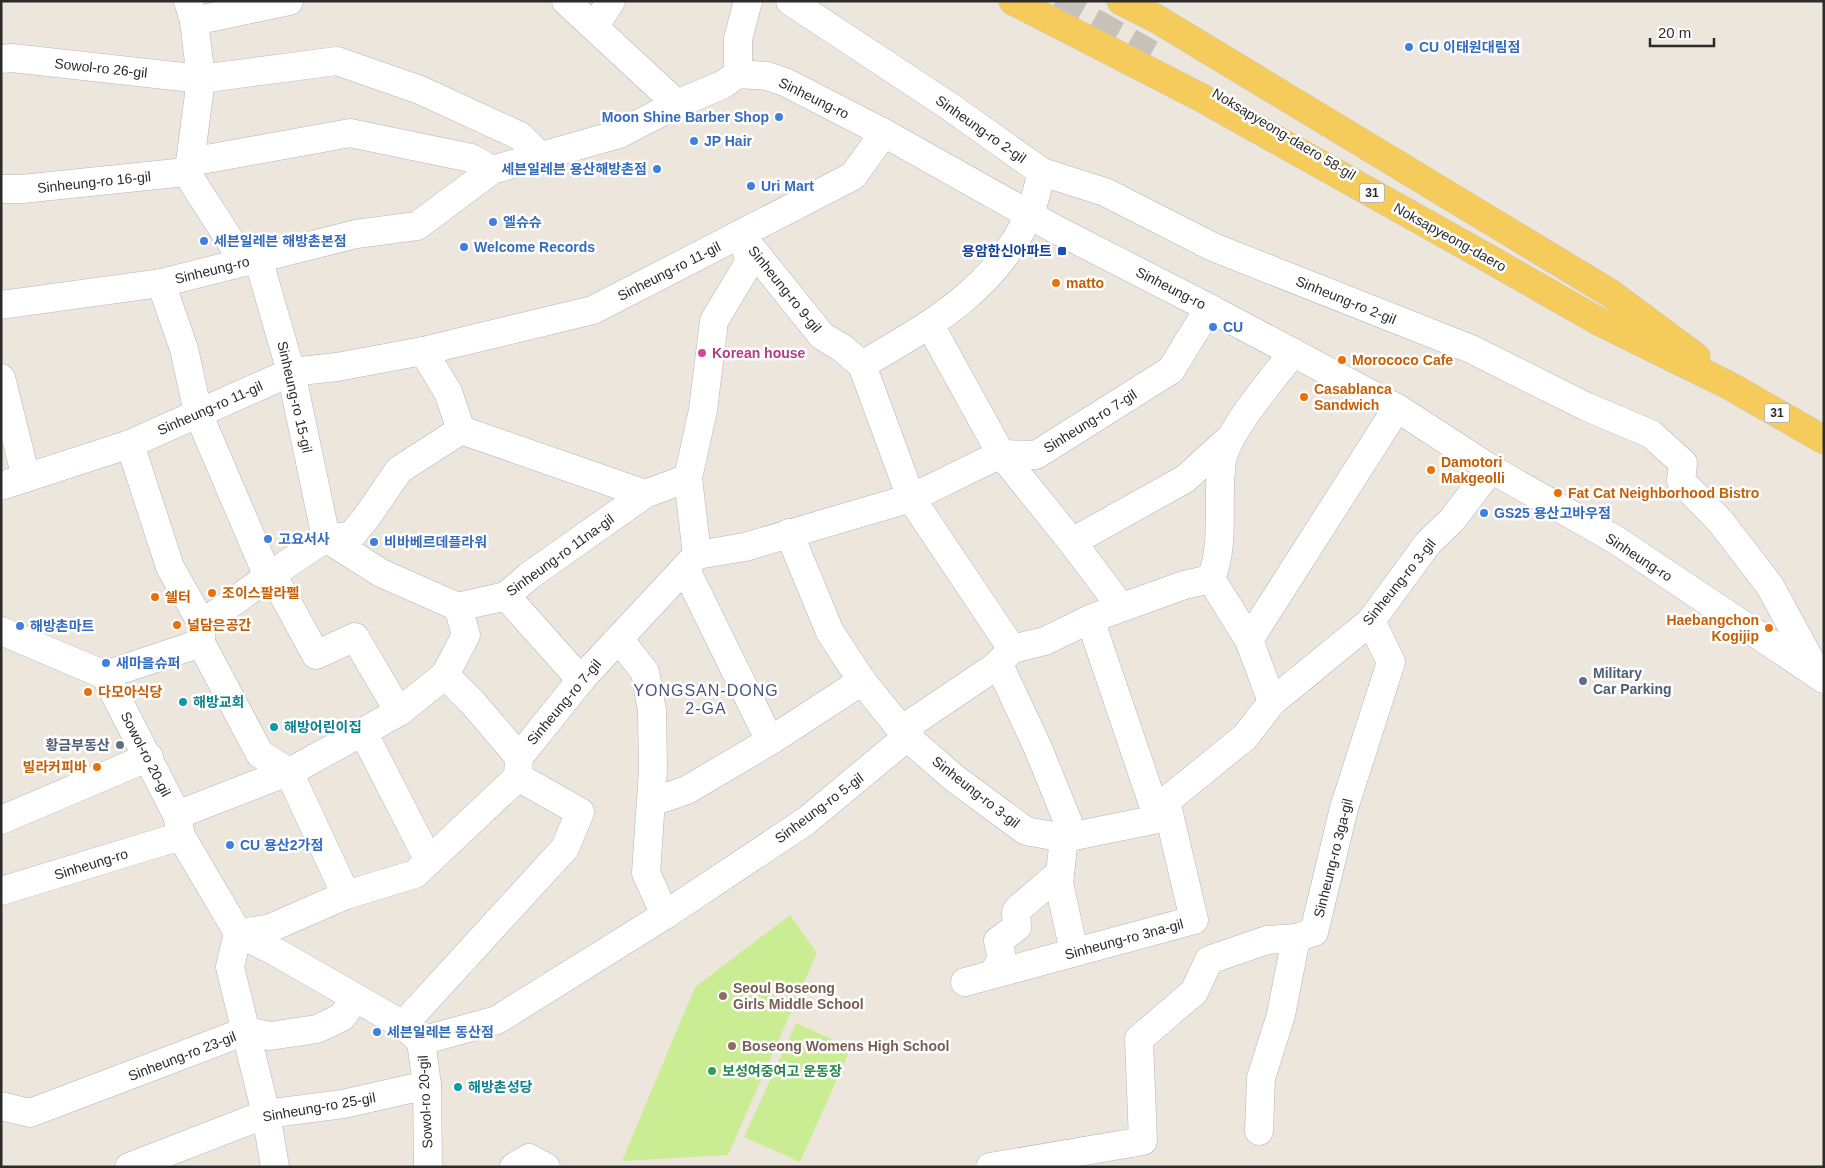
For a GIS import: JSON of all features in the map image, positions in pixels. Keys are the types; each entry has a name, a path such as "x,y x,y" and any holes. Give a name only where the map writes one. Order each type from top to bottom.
{"main road":[{"name":"Noksapyeong-daero","path":"1013,1 1200,97 1494,260 1598,321 1730,386 1824,440"},
{"name":"Noksapyeong-daero","path":"1122,1 1157,19 1610,293 1678,341 1730,386"},
{"path":"1133,1 1157,19"},
{"name":"Noksapyeong-daero 58-gil","path":"1151,54 1494,260"}],"street":[{"path":"258,258 237,251 188,167 201,79 191,11 290,1"},
{"path":"566,1 677,104"},
{"path":"594,26 611,1"},
{"path":"738,74 738,39 748,1"},
{"name":"Sinheung-ro 2-gil","path":"790,1 949,106 1042,172 1105,192 1213,247 1471,349 1587,407 1651,434 1683,463 1681,481 1720,521 1770,586 1821,678"},
{"name":"Sowol-ro 26-gil","path":"1,59 12,58 201,79"},
{"path":"201,79 336,61 420,90 520,136 540,156"},
{"name":"Sinheung-ro","path":"1,305 161,283 356,234 417,226 492,170 619,134 677,104 722,85 738,74 768,76 786,82 884,133 1029,214 1397,408 1492,469 1616,540 1821,678"},
{"name":"Sinheung-ro 11-gil","path":"14,482 130,444 291,372 337,367 423,351 592,310 853,176 884,133"},
{"path":"188,167 350,134 471,158 492,170"},
{"name":"Sinheung-ro 16-gil","path":"1,189 22,189 188,167"},
{"path":"1042,172 1029,214 1006,256 975,291 930,325 862,365 911,498 1004,657 1002,671 1038,748 1068,822 1064,838 1059,882 1074,952"},
{"path":"741,235 750,261 714,321 703,410 688,478 691,562 770,741"},
{"name":"Sinheung-ro 9-gil","path":"741,235 822,336 842,348 862,365"},
{"name":"Sinheung-ro 15-gil","path":"258,258 291,372 326,538"},
{"path":"161,283 184,349 198,413 270,575 316,655 355,637 399,712"},
{"name":"Sinheung-ro 7-gil","path":"238,933 268,929 346,895 415,874 518,767 581,680 691,562 911,498 1001,454 1036,455 1171,370 1209,308"},
{"path":"930,325 1001,454 1072,542 1121,607"},
{"path":"423,351 448,392 461,430"},
{"path":"1072,542 1185,479 1232,436 1293,352"},
{"path":"1,378 14,482"},
{"path":"1249,640 1397,408"},
{"path":"461,430 645,494"},
{"path":"1,631 105,675 202,633 270,575 326,538 351,536 366,518 399,470 461,430"},
{"path":"1232,436 1222,460 1221,534 1216,567 1211,579 1249,640 1272,702"},
{"path":"130,444 170,567 260,754 289,772 346,895"},
{"name":"Sinheung-ro 3-gil","path":"789,533 830,632 862,681 907,737 954,778 1026,831 1064,838 1162,810 1245,738 1272,702 1371,621 1428,543 1452,520 1492,469"},
{"name":"Sinheung-ro 11na-gil","path":"458,607 506,596 529,576 645,494 688,478"},
{"path":"179,825 312,761 399,712 445,676 466,635 458,607 382,573 326,538"},
{"name":"Sinheung-ro 5-gil","path":"412,1033 498,1020 665,915 806,821 907,737 913,722 1004,657 1121,607 1184,584 1211,579"},
{"path":"506,596 581,680"},
{"name":"Sinheung-ro 3na-gil","path":"965,982 1194,920 1162,810 1090,619"},
{"name":"Sinheung-ro 3ga-gil","path":"1208,960 1267,940 1296,938 1314,932 1344,808 1392,662 1371,621"},
{"path":"620,639 645,672 652,710 652,802 646,873 665,915"},
{"name":"Sowol-ro 20-gil","path":"105,675 149,757 179,825 238,933"},
{"path":"275,1167 266,1114 230,967 238,933 276,952 412,1033 565,848 580,812 518,767 473,703 445,676"},
{"path":"652,802 686,790 770,741 862,681"},
{"path":"363,732 429,861"},
{"path":"1,820 149,757"},
{"name":"Sinheung-ro","path":"1,891 179,825"},
{"path":"993,974 1002,958 998,941 1017,927 1016,912 1060,873"},
{"path":"990,1167 1143,1141 1139,1039 1194,992 1208,960 1199,950 1194,920"},
{"path":"1259,1131 1261,1078 1281,1014 1296,938"},
{"name":"Sinheung-ro 23-gil","path":"1,1106 30,1113 246,1031 270,1036 318,1029 342,1017 355,999"},
{"name":"Sowol-ro 20-gil","path":"412,1033 426,1085 428,1167"},
{"name":"Sinheung-ro 25-gil","path":"129,1167 266,1114 343,1104 426,1085"},
{"path":"514,1167 529,1158 546,1167"}],"green space":[{"name":"보성여중여고 운동장","path":"790,915 817,953 728,1155 622,1161 695,987"},
{"path":"796,1023 851,1048 800,1162 744,1137"}],"tunnel":[{"path":"1056,1 1151,54"}],"place":[{"name":"CU 이태원대림점","path":"1409,47"},
{"name":"Moon Shine Barber Shop","path":"779,117"},
{"name":"JP Hair","path":"694,141"},
{"name":"세븐일레븐 용산해방촌점","path":"657,169"},
{"name":"Uri Mart","path":"751,186"},
{"name":"엘슈슈","path":"493,222"},
{"name":"세븐일레븐 해방촌본점","path":"204,241"},
{"name":"Welcome Records","path":"464,247"},
{"name":"용암한신아파트","path":"1062,251"},
{"name":"matto","path":"1056,283"},
{"name":"CU","path":"1213,327"},
{"name":"Korean house","path":"702,353"},
{"name":"Morococo Cafe","path":"1342,360"},
{"name":"Casablanca Sandwich","path":"1304,397"},
{"name":"Damotori Makgeolli","path":"1431,470"},
{"name":"Fat Cat Neighborhood Bistro","path":"1558,493"},
{"name":"GS25 용산고바우점","path":"1484,513"},
{"name":"고요서사","path":"268,539"},
{"name":"비바베르데플라워","path":"374,542"},
{"name":"조이스팔라펠","path":"212,593"},
{"name":"쉘터","path":"155,597"},
{"name":"널담은공간","path":"177,625"},
{"name":"해방촌마트","path":"20,626"},
{"name":"Haebangchon Kogijip","path":"1769,628"},
{"name":"새마을슈퍼","path":"106,663"},
{"name":"Military Car Parking","path":"1583,681"},
{"name":"다모아식당","path":"88,692"},
{"name":"해방교회","path":"183,702"},
{"name":"해방어린이집","path":"274,727"},
{"name":"황금부동산","path":"120,745"},
{"name":"빌라커피바","path":"97,767"},
{"name":"CU 용산2가점","path":"230,845"},
{"name":"Seoul Boseong Girls Middle School","path":"723,996"},
{"name":"세븐일레븐 동산점","path":"377,1032"},
{"name":"Boseong Womens High School","path":"732,1046"},
{"name":"보성여중여고 운동장","path":"712,1071"},
{"name":"해방촌성당","path":"458,1087"}],"district":[{"name":"YONGSAN-DONG 2-GA","path":"706,699"}]}
